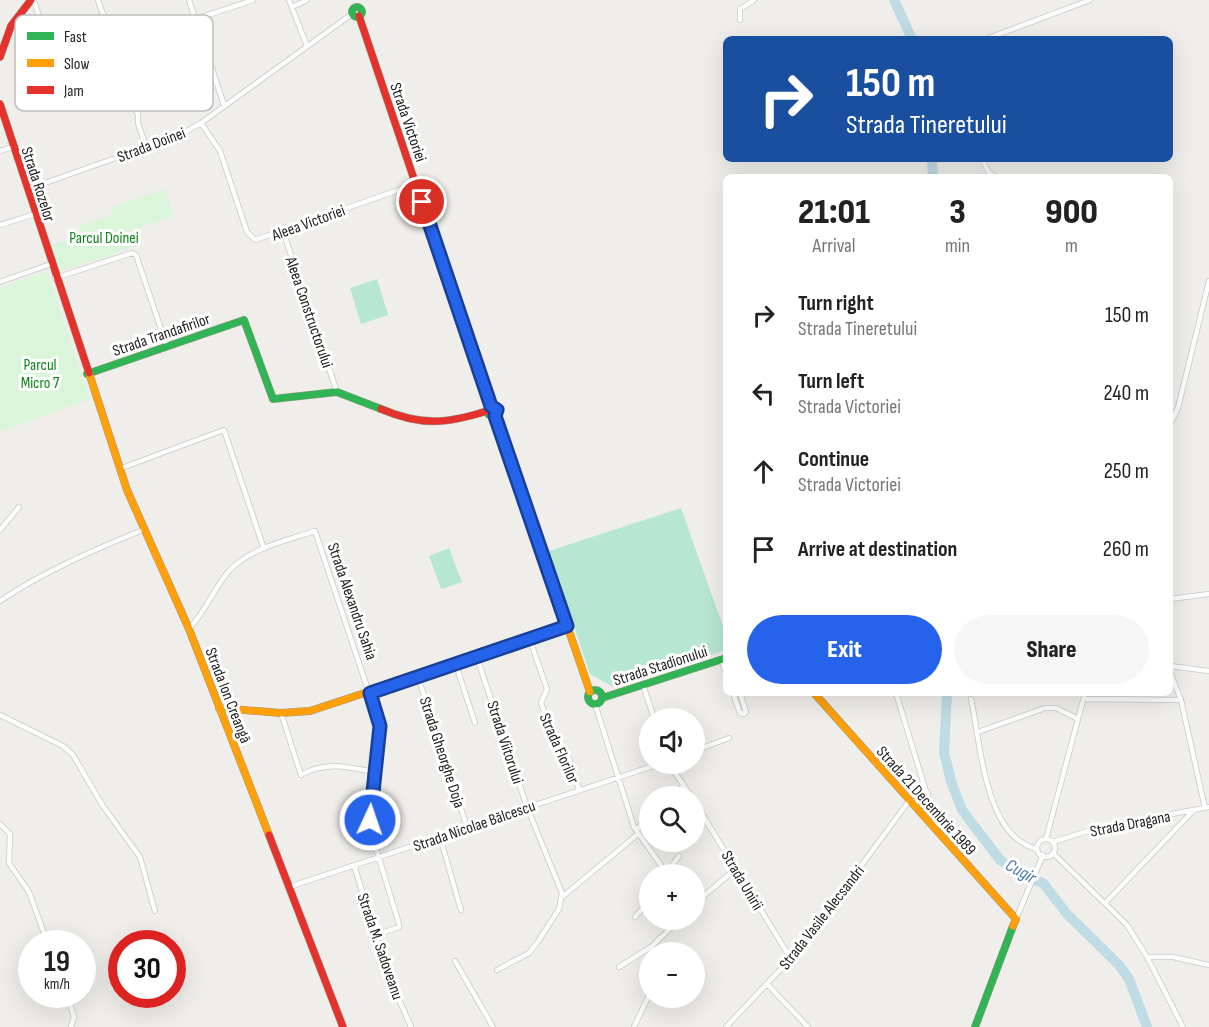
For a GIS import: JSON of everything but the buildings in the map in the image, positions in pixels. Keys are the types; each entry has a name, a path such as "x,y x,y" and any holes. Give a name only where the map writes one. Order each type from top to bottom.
{"street":[{"path":"20,15 32,0"},
{"path":"32,0 37,15"},
{"path":"98,0 103,15"},
{"path":"189,0 194,15"},
{"path":"210,15 253,0"},
{"path":"289,0 307,46"},
{"path":"292,7 307,0"},
{"path":"740,20 740,9 754,0"},
{"path":"994,36 1090,0"},
{"name":"Strada Doinei","path":"27,189 178,136 201,123 355,9"},
{"name":"Strada Victoriei","path":"355,9 416,184 489,409 497,410 495,416 567,626"},
{"path":"0,57 15,21"},
{"path":"213,70 225,105"},
{"name":"Strada Rozelor","path":"0,107 87,374"},
{"path":"135,111 146,147"},
{"name":"Aleea Victoriei","path":"201,123 220,151 250,237 260,239 416,184"},
{"path":"0,151 13,147"},
{"path":"0,225 35,214"},
{"name":"Aleea Constructorului","path":"283,231 337,392"},
{"path":"56,278 132,253 139,258 167,347"},
{"path":"0,282 51,264"},
{"path":"1173,418 1178,408 1209,281"},
{"name":"Strada Trandafirilor","path":"87,374 244,320 273,399 280,400 311,393 337,392"},
{"name":"Strada Ion Creangă","path":"87,374 119,469 143,530 189,629 343,1027"},
{"path":"337,392 404,420 427,424 445,423 489,409"},
{"path":"119,469 224,430 264,549 240,561 228,573 189,629"},
{"path":"0,530 19,507"},
{"path":"0,601 31,580 73,559 143,530"},
{"name":"Strada Alexandru Sahia","path":"264,549 315,531 380,726 370,820 399,927 376,935"},
{"path":"1173,599 1209,594"},
{"path":"219,708 281,713 310,711 456,665 567,626 590,692 588,700 595,704 637,832 660,864"},
{"name":"Strada Florilor","path":"530,640 547,689 541,703 554,740 569,759 579,789"},
{"name":"Strada Viitorului","path":"477,658 527,807 562,895"},
{"name":"Strada Stadionului","path":"602,698 723,658"},
{"path":"456,665 475,723"},
{"path":"1173,666 1209,672"},
{"name":"Strada Gheorghe Doja","path":"418,677 467,828"},
{"path":"1173,680 1181,700 1207,807"},
{"path":"644,685 651,708"},
{"path":"590,692 599,692 602,698 595,704"},
{"path":"734,696 739,710 744,714 745,708 741,696"},
{"name":"Strada 21 Decembrie 1989","path":"817,696 1016,919"},
{"path":"897,696 939,833"},
{"path":"1047,839 1084,696 1181,700"},
{"path":"971,699 987,783 999,817 1018,840 1037,849 1043,855"},
{"path":"978,732 1045,708 1056,708 1078,718"},
{"path":"281,713 302,775 317,767 333,765 374,772"},
{"path":"0,715 63,746 73,755 103,806 140,857 155,911"},
{"path":"705,747 729,738"},
{"name":"Strada Nicolae Bălcescu","path":"289,887 639,770"},
{"path":"676,774 684,786"},
{"path":"911,803 928,793"},
{"name":"Strada Vasile Alecsandri","path":"726,1027 791,958 911,803"},
{"name":"Strada Dragana","path":"1053,842 1094,830 1207,807"},
{"path":"1106,902 1194,810"},
{"name":"Strada Unirii","path":"705,819 791,958"},
{"path":"0,824 10,834 9,863 29,892 43,930"},
{"path":"497,970 529,953 559,909 562,895 639,830"},
{"path":"440,837 461,910"},
{"path":"1037,849 1039,842 1047,839 1053,842 1053,853 1106,902 1127,925 1148,957 1183,1027"},
{"path":"1043,855 1053,853"},
{"path":"975,1027 1043,855"},
{"path":"674,864 680,856"},
{"name":"Strada M. Sadoveanu","path":"354,864 391,983 411,1027"},
{"path":"705,895 736,868"},
{"path":"635,918 639,913"},
{"path":"659,942 668,930"},
{"path":"619,967 639,957"},
{"path":"1148,957 1173,957 1209,965"},
{"path":"455,961 493,1027"},
{"path":"767,984 808,1027"},
{"path":"71,1008 74,1017 71,1027"},
{"path":"634,1027 643,1008"}],"green space":[{"name":"Parcul Doinei","path":"165,189 174,216 129,231 133,247 61,271 51,245 82,235 79,226 114,213 112,207"},
{"name":"Parcul Micro 7","path":"47,271 90,399 0,431 0,288"},
{"path":"377,279 388,315 361,324 350,288"},
{"path":"681,508 723,627 723,651 615,688 590,674 549,551"},
{"path":"449,548 462,582 441,589 429,556"}],"waterway":[{"name":"Cugir","path":"894,0 911,36"},
{"name":"Cugir","path":"932,162 933,174"},
{"name":"Cugir","path":"947,696 944,752 951,781 962,810 1000,860 1023,876 1043,883 1067,914 1119,965 1129,979 1147,1027"}],"traffic: fast":[{"path":"357,7 362,12 357,17 352,12 357,7"},
{"path":"87,374 244,320 273,399 337,392 381,409"},
{"path":"492,406 496,407 497,411 496,415 492,416 488,415 487,411 488,407 492,406"},
{"path":"602,698 723,659"},
{"path":"595,690 600,692 602,697 600,702 595,704 590,702 588,697 590,692 595,690"},
{"path":"975,1027 1013,926"}],"traffic: slow":[{"path":"448,280 491,406"},
{"path":"89,373 127,490 189,629 269,835"},
{"path":"495,416 590,692"},
{"path":"219,708 281,713 310,711 495,650"},
{"path":"817,696 1016,919 1013,926"}],"traffic: jam":[{"path":"19,15 31,0"},
{"path":"359,16 448,280"},
{"path":"0,57 15,21"},
{"path":"0,104 89,373"},
{"path":"381,409 421,421 446,421 487,411"},
{"path":"495,650 567,626"},
{"path":"269,835 343,1027"}],"route":[{"path":"370,820 370,802 380,726 370,693 567,626 495,416 497,410 491,406 422,202"}]}
